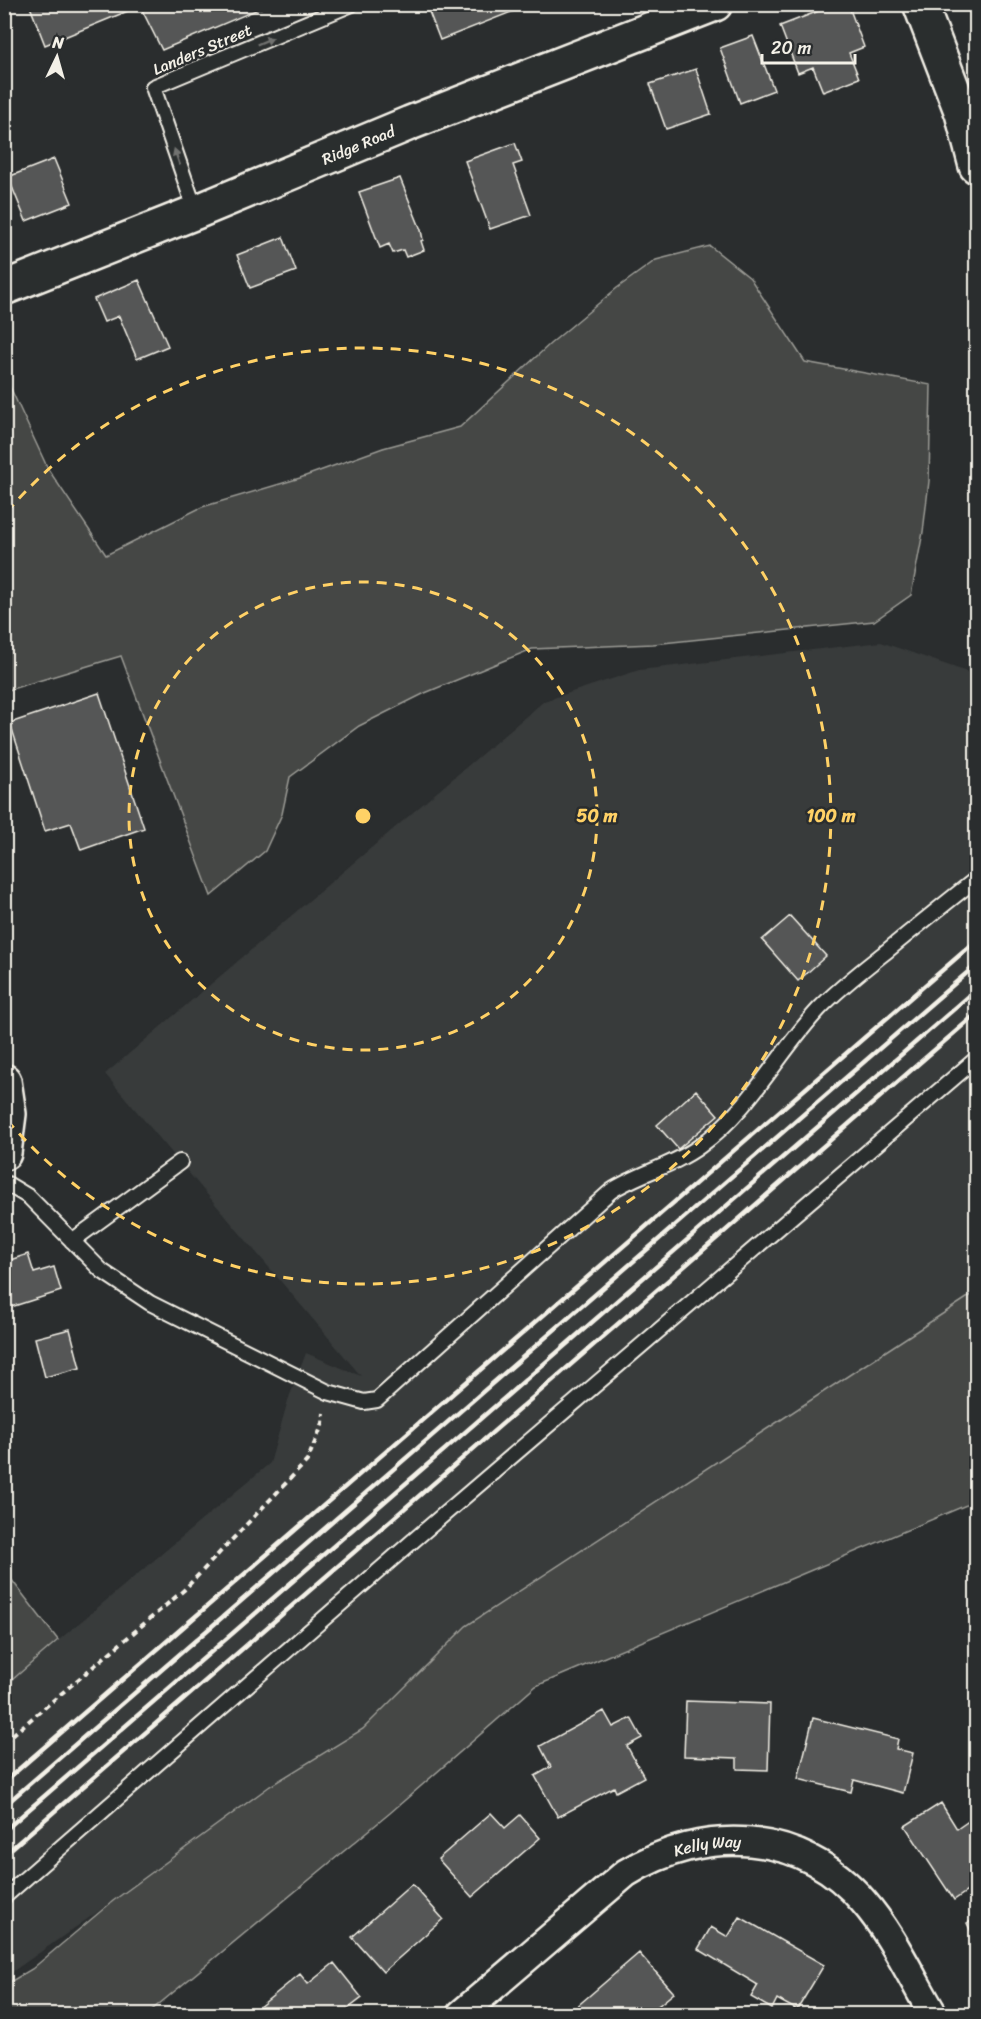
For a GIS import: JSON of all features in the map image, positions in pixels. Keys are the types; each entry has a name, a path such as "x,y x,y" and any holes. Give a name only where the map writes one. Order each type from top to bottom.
{"street":[{"name":"Ridge Road","path":"4,288 421,119 715,4"},
{"path":"920,4 962,113 976,166"},
{"path":"4,1081 9,1114 4,1154"},
{"name":"Kelly Way","path":"461,2014 612,1884 634,1868 656,1856 689,1845 741,1840 775,1846 808,1858 850,1888 863,1901 883,1929 933,2014"}],"lane":[{"name":"Landers Street","path":"196,212 153,87 352,4"},
{"path":"4,1182 29,1197 102,1270 150,1304 328,1392 363,1402 377,1400 611,1191 627,1180 683,1156 700,1146 747,1102 790,1041 821,1008 856,975 976,879"},
{"path":"4,1897 414,1540 976,1059"},
{"path":"72,1241 180,1162"}],"path":[{"path":"4,1742 184,1590 307,1461 323,1423 328,1392"}],"shaded area":[{"path":"710,246 750,278 805,362 931,385 929,481 923,532 911,595 874,621 653,644 532,649 425,693 359,726 290,777 282,814 265,851 211,896 121,656 5,691 5,376 48,469 106,555 202,507 300,478 383,448 460,427 550,344 617,288 656,260"},
{"path":"881,642 976,675 976,1292 466,1626 363,1729 270,1786 5,1977 4,1686 270,1463 288,1400 306,1353 361,1376 105,1074 544,701 639,670"},
{"path":"976,1292 976,1501 536,1686 390,1813 147,2014 5,2014 5,1985 32,1969 113,1901 270,1786 363,1729 466,1626"},
{"path":"4,1570 58,1640 5,1686 4,1686"}],"building":[{"path":"29,4 270,4 162,50 140,6 45,45"},
{"path":"426,4 517,4 519,9 440,40"},
{"path":"837,4 848,4 864,47 849,53 859,78 823,92 813,67 798,73 780,26"},
{"path":"753,36 774,90 740,103 720,48"},
{"path":"696,69 711,114 666,129 650,84"},
{"path":"515,143 522,162 513,165 531,215 490,229 465,161"},
{"path":"54,159 72,203 26,221 8,177"},
{"path":"400,178 421,230 424,250 406,257 403,250 393,253 389,244 380,248 359,192"},
{"path":"283,237 296,271 250,288 237,255"},
{"path":"139,280 168,346 137,359 119,316 104,322 94,299"},
{"path":"99,693 144,828 81,850 71,823 45,831 10,723"},
{"path":"790,916 826,956 798,981 762,940"},
{"path":"696,1090 718,1115 678,1149 657,1125"},
{"path":"28,1254 34,1273 54,1267 61,1291 11,1307 4,1288 4,1262"},
{"path":"70,1329 80,1368 45,1377 35,1338"},
{"path":"686,1701 770,1704 768,1770 737,1769 737,1758 684,1756"},
{"path":"604,1711 613,1727 631,1718 642,1738 627,1746 644,1777 616,1792 614,1787 558,1817 535,1776 551,1767 540,1746"},
{"path":"813,1718 898,1739 896,1749 913,1753 903,1793 854,1780 851,1792 798,1779"},
{"path":"941,1803 957,1829 970,1820 976,1829 976,1885 954,1900 905,1826"},
{"path":"491,1813 505,1828 520,1815 540,1838 472,1897 438,1859"},
{"path":"412,1884 443,1919 383,1972 352,1937"},
{"path":"740,1917 824,1965 797,2010 777,1999 772,2009 751,1997 758,1985 698,1949 711,1927 728,1937"},
{"path":"976,1919 976,1942 967,1923"},
{"path":"639,1953 674,1993 648,2014 580,2014 575,2008"},
{"path":"334,1963 362,1998 341,2014 263,2014 258,2008 300,1974 308,1984"}],"railway":[{"path":"4,1782 976,941"},
{"path":"4,1806 976,965"},
{"path":"4,1831 976,990"},
{"path":"4,1855 976,1014"}]}
